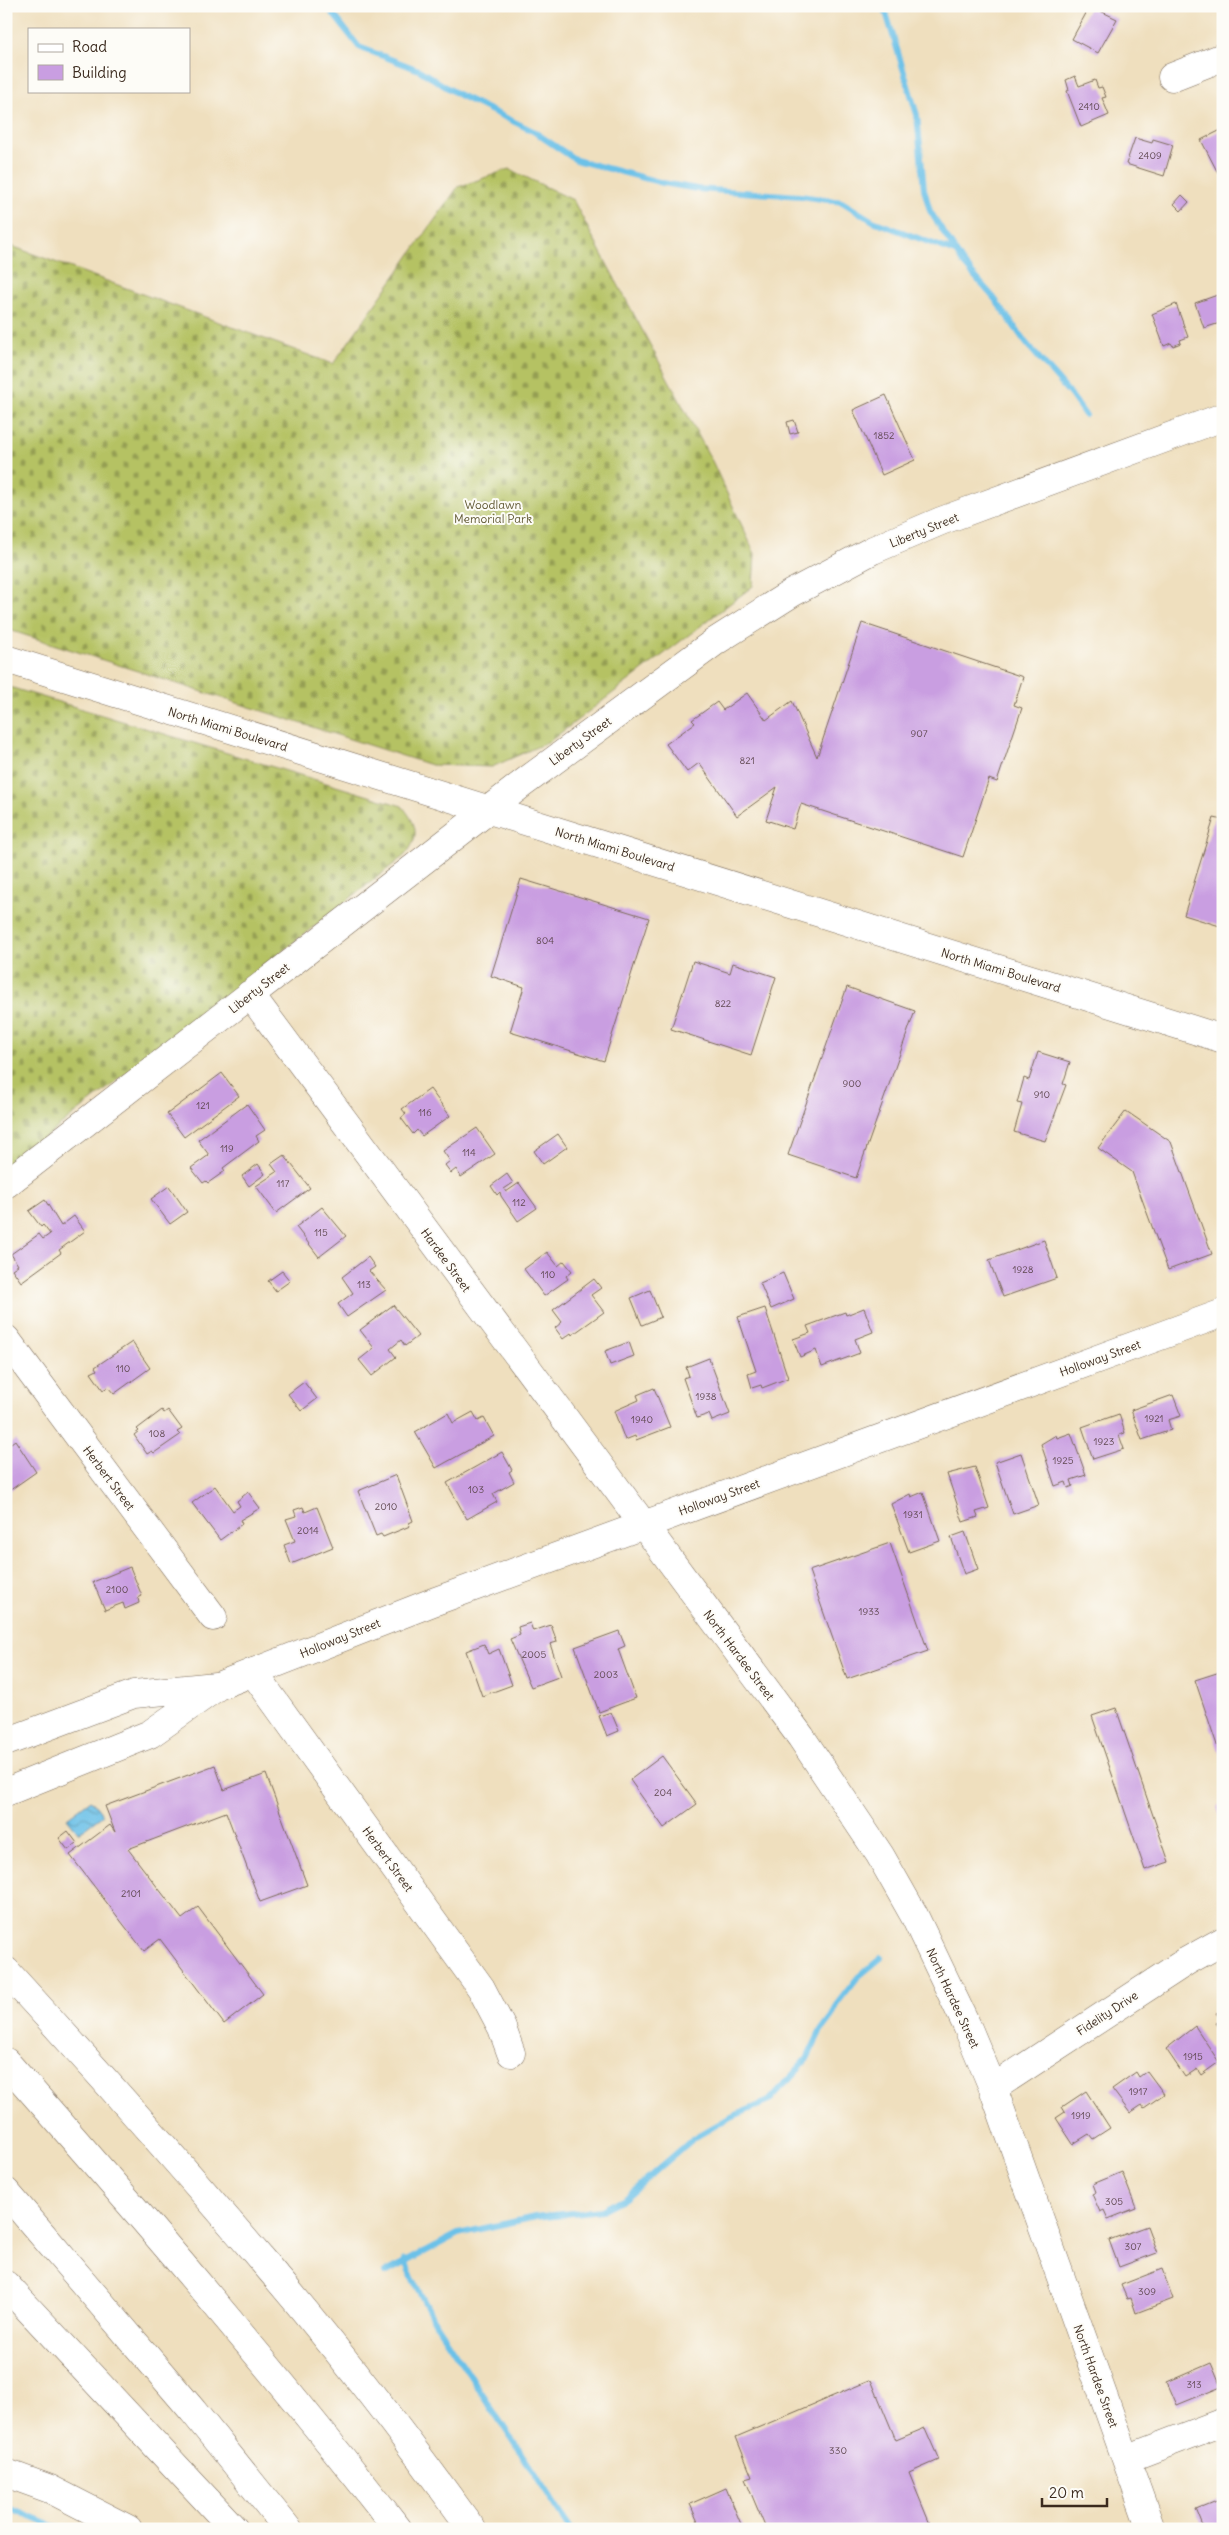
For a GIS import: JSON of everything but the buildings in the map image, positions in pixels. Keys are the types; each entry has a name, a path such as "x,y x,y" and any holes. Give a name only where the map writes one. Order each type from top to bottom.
{"main road":[{"path":"1172,77 1223,57"},
{"name":"Liberty Street","path":"6,1184 489,810 716,641 792,593 873,550 941,521 1223,417"},
{"name":"North Miami Boulevard","path":"6,660 1223,1039"},
{"name":"Hardee Street","path":"250,994 642,1525"},
{"name":"Holloway Street","path":"6,1792 150,1734 218,1686 253,1672 433,1602 1223,1313"},
{"name":"Herbert Street","path":"6,1339 213,1617"},
{"name":"North Hardee Street","path":"642,1525 801,1737 880,1856 914,1915 945,1977 993,2088 1151,2529"},
{"name":"Herbert Street","path":"253,1672 481,1988 502,2028 511,2053"},
{"name":"Holloway Street","path":"6,1742 134,1694 218,1686"},
{"name":"Fidelity Drive","path":"993,2088 1187,1961 1223,1941"},
{"path":"6,1971 114,2090 268,2266 370,2393 472,2529"},
{"path":"6,2062 157,2234 260,2356 398,2529"},
{"path":"6,2192 105,2305 288,2529"},
{"path":"6,2285 234,2529"},
{"path":"1126,2459 1223,2422"},
{"path":"6,2473 50,2489 128,2529"}],"green space":[{"name":"Woodlawn Memorial Park","path":"509,169 573,200 713,463 755,554 753,586 550,741 492,767 431,765 6,629 6,244 333,364 458,187"},
{"path":"6,686 402,806 414,825 415,837 404,856 6,1168"}],"water":[{"path":"91,1800 103,1815 79,1833 67,1818"}],"waterway":[{"path":"327,6 359,47 419,70 459,95 533,131 576,160 663,183 697,189 801,196 842,202 873,221 955,252"},
{"path":"884,6 917,115 924,189 930,211 963,263 994,298 1026,343 1071,395 1085,415"},
{"path":"385,2273 458,2234 535,2217 602,2210 625,2198 694,2138 729,2118 769,2101 807,2059 820,2032 832,2016 839,2001 858,1977 881,1958"},
{"path":"405,2260 409,2272 436,2324 571,2529"},
{"path":"6,2507 60,2529"}]}
